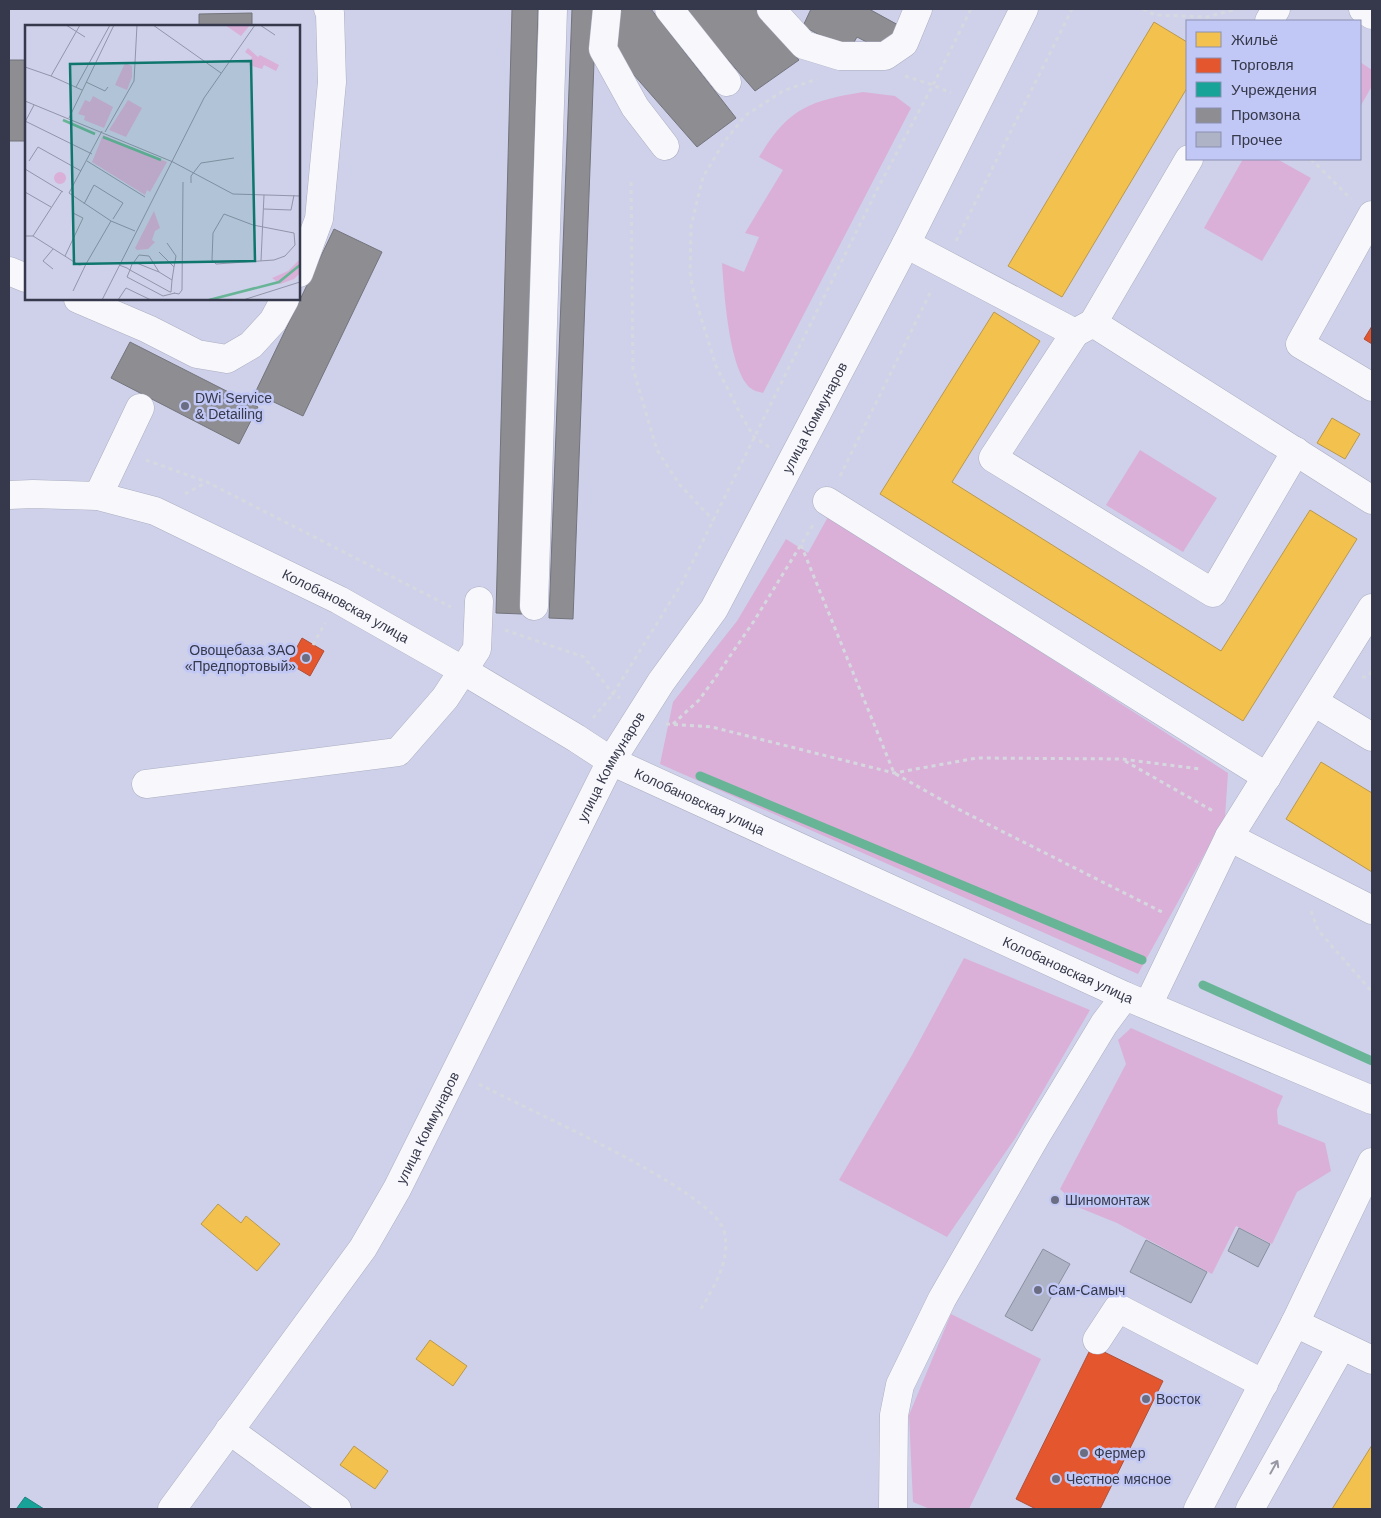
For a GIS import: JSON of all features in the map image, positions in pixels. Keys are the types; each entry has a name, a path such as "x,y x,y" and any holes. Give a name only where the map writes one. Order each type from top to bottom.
{"street":[{"path":"300,270 319,219 332,82 330,14 328,9"},
{"path":"534,606 553,9"},
{"path":"606,9 603,49 635,108 665,146"},
{"path":"669,9 727,82"},
{"path":"772,9 804,45 840,56 886,56 904,43 918,9"},
{"name":"улица Коммунаров","path":"172,1509 363,1248 397,1189 611,761 662,682 714,609 906,244 1024,9"},
{"path":"1269,20 1276,9"},
{"path":"1363,9 1372,15"},
{"path":"1188,160 1084,328 993,458 1213,593 1296,451"},
{"path":"1371,216 1300,344 1372,387"},
{"path":"906,244 944,264 1084,328 1296,451 1372,500"},
{"path":"9,271 25,278"},
{"path":"80,300 148,329 197,354 227,359 252,345 273,321 284,300"},
{"path":"98,496 140,408"},
{"name":"Колобановская улица","path":"9,495 98,496 155,511 338,600 464,671 611,761 1136,1001 1372,1100"},
{"path":"827,502 1267,777"},
{"path":"893,1509 894,1415 900,1385 942,1299 1036,1136 1104,1024 1136,1001 1187,924 1229,836 1372,608"},
{"path":"146,784 398,752 429,718 464,671 477,649 479,611"},
{"path":"1314,702 1372,737"},
{"path":"1229,836 1372,910"},
{"path":"1198,1509 1295,1323 1372,1162"},
{"path":"1097,1340 1118,1308 1264,1384"},
{"path":"1295,1323 1341,1347 1372,1360"},
{"path":"1250,1509 1341,1347"},
{"path":"230,1430 337,1509"}],"path":[{"path":"576,738 614,694 682,583 879,186 971,9"},
{"path":"673,724 698,700 754,622 827,502 1072,9"},
{"path":"1143,9 1155,15 1206,17 1236,9"},
{"path":"898,76 906,76 933,85"},
{"path":"754,437 741,416 716,366 694,295 690,272 691,226 703,177 724,142 746,115 783,91 815,79 825,78"},
{"path":"1312,160 1371,216"},
{"path":"631,182 632,369 656,450 679,484 714,521"},
{"path":"120,450 207,482 479,611 584,657 614,694"},
{"path":"800,544 894,773"},
{"path":"313,645 325,624"},
{"path":"663,724 712,727 894,773 956,808 1187,924"},
{"path":"894,773 977,758 1122,759 1209,770"},
{"path":"1122,759 1226,819 1229,836"},
{"path":"1311,878 1304,892 1318,930 1372,992"},
{"path":"457,1072 512,1102 599,1144 678,1187 708,1209 724,1230 726,1256 714,1286 701,1309"}],"shaded area":[{"path":"1361,63 1372,70 1372,86 1361,105"},
{"path":"863,92 895,96 911,108 763,393 756,391 744,380 733,350 726,311 722,263 744,272 759,237 745,233 783,170 759,157 780,128 801,110 828,99"},
{"path":"1242,160 1279,160 1311,178 1262,261 1204,228"},
{"path":"1140,450 1217,498 1183,552 1106,505"},
{"path":"829,515 1228,773 1225,817 1138,974 660,764 673,702 737,621 786,539 808,553"},
{"path":"964,958 1090,1010 1016,1137 947,1237 839,1180 912,1055"},
{"path":"1131,1028 1283,1096 1277,1110 1278,1124 1325,1143 1331,1171 1297,1192 1272,1244 1236,1226 1212,1274 1117,1223 1080,1208 1060,1189 1126,1064 1118,1040"},
{"path":"951,1314 1041,1359 969,1509 930,1509 913,1502 909,1415"}],"building: Жильё":[{"path":"1154,22 1186,41 1186,90 1062,297 1008,266"},
{"path":"994,312 1040,341 952,482 1221,651 1310,510 1357,539 1243,721 880,494"},
{"path":"1332,418 1360,434 1345,459 1317,443"},
{"path":"1321,762 1372,793 1372,872 1286,819"},
{"path":"218,1204 241,1223 246,1216 280,1244 257,1271 201,1224"},
{"path":"430,1340 467,1366 453,1386 416,1359"},
{"path":"1372,1445 1372,1509 1332,1509"},
{"path":"354,1446 388,1471 375,1489 340,1465"}],"building: Торговля":[{"path":"1372,326 1372,344 1364,339"},
{"path":"302,638 324,651 310,676 288,663"},
{"name":"Фермер","path":"1092,1346 1163,1381 1100,1509 1036,1509 1016,1499"}],"building: Учреждения":[{"path":"25,1497 44,1509 17,1508"}],"building: Промзона":[{"path":"512,9 538,9 522,614 496,613"},
{"path":"572,9 596,9 573,619 549,618"},
{"path":"623,9 651,9 736,118 697,147 612,50 620,12"},
{"path":"684,9 755,9 799,60 755,91"},
{"path":"811,9 869,9 900,26 886,52 857,37 849,51 803,26"},
{"path":"252,13 252,25 199,25 199,14"},
{"path":"9,60 25,60 25,141 9,141"},
{"path":"334,229 382,252 303,416 255,393"},
{"path":"130,342 258,407 239,444 111,378"}],"building: Прочее":[{"path":"1239,1228 1270,1244 1258,1267 1228,1251"},
{"path":"1146,1240 1207,1272 1191,1303 1130,1272"},
{"name":"Сам-Самыч","path":"1043,1249 1070,1264 1032,1331 1005,1316"}],"waterway":[{"path":"700,776 1142,960"},
{"path":"1203,985 1372,1061"}],"place":[{"name":"DWi Service & Detailing","path":"185,406"},
{"name":"Овощебаза ЗАО «Предпортовый»","path":"306,658"},
{"name":"Шиномонтаж","path":"1055,1200"},
{"name":"Сам-Самыч","path":"1038,1290"},
{"name":"Восток","path":"1146,1399"},
{"name":"Фермер","path":"1084,1453"},
{"name":"Честное мясное","path":"1056,1479"}]}
